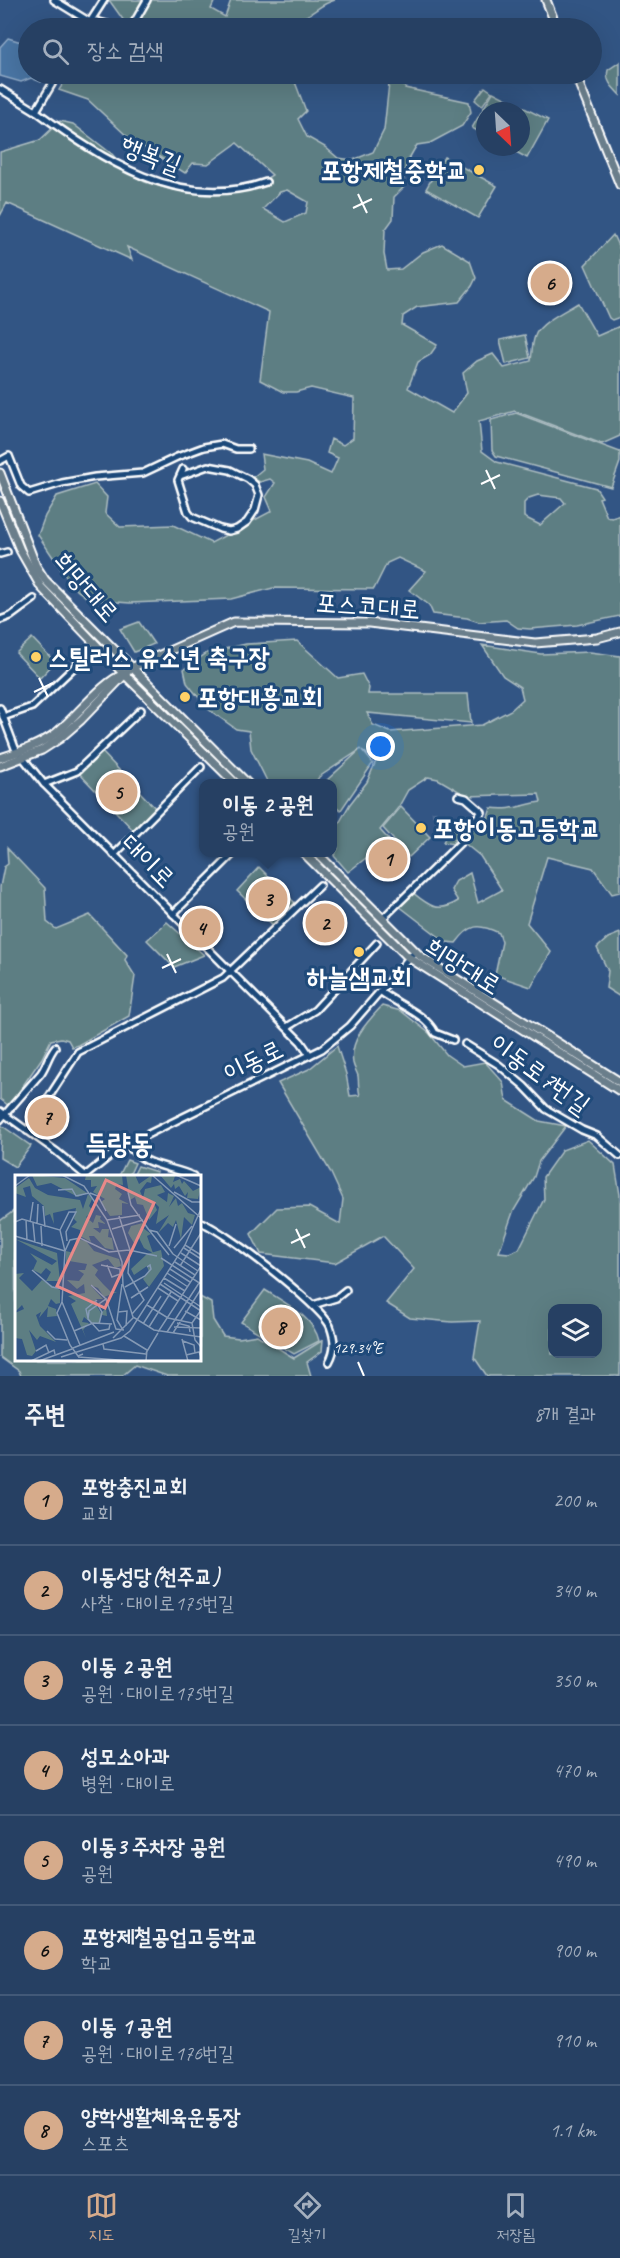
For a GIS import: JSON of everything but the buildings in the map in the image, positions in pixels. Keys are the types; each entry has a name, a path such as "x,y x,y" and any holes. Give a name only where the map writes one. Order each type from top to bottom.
{"main road":[{"path":"546,0 553,18"},
{"path":"579,84 620,185"},
{"name":"희망대로","path":"0,473 35,564 51,586 244,779"},
{"name":"희망대로","path":"0,501 32,574 56,604 82,627 124,674 232,779"},
{"name":"포스코대로","path":"0,758 41,742 56,733 114,678 131,668 224,626 239,622 369,623 535,643 590,639 620,632"},
{"name":"포스코대로","path":"0,766 49,747 66,734 120,681 124,674"},
{"name":"희망대로","path":"308,857 408,957 620,1091"},
{"name":"희망대로","path":"321,857 415,951 620,1082"}],"street":[{"path":"54,0 83,18"},
{"path":"93,18 104,0"},
{"path":"137,18 147,0"},
{"path":"36,111 52,84"},
{"name":"행복길","path":"0,89 100,156 127,171 156,182 192,190 220,191 251,187 266,182"},
{"path":"0,461 9,456 21,486 29,493 62,483 95,477 143,473 204,447 222,444 236,449 249,449"},
{"path":"177,457 185,470"},
{"path":"214,466 240,473 248,478 255,485 259,500 248,522 229,531 192,517 186,507 178,480 185,470 214,466"},
{"path":"0,620 11,616 34,599"},
{"path":"3,717 32,707 88,654"},
{"name":"대이로","path":"0,708 17,752 44,784 232,970 303,1044 310,1055"},
{"path":"44,784 77,771 141,710"},
{"path":"114,855 201,767"},
{"path":"382,919 463,840 461,829 470,825 482,812 466,798 458,796"},
{"path":"173,914 230,857"},
{"path":"27,1131 78,1052 223,978 320,885"},
{"path":"286,1027 315,1010 377,943"},
{"name":"이동로","path":"86,1175 127,1144 322,1050 335,1040 415,951"},
{"name":"이동로7번길","path":"380,991 414,1013 432,1027 435,1033 453,1040"},
{"name":"이동로7번길","path":"465,1044 499,1065 546,1109 597,1136 609,1144 620,1156"},
{"path":"0,1120 2,1112 41,1073 46,1065 47,1057 55,1047"},
{"path":"2,1112 84,1175"},
{"path":"127,1144 135,1155 190,1175"},
{"path":"164,1175 168,1168"},
{"path":"201,1223 234,1241 313,1305 329,1325 336,1346 329,1362"},
{"path":"313,1305 336,1298 346,1290"}],"green space":[{"path":"109,0 215,0 211,9 225,17 231,0 335,0 302,18 122,18"},
{"path":"620,62 620,95 610,84 607,74 608,70"},
{"path":"63,84 296,84 306,111 298,119 307,137 325,147 338,158 353,160 373,152 384,130 389,84 404,84 405,88 469,102 471,112 462,126 430,143 417,145 406,165 404,187 394,197 393,219 385,230 384,254 387,270 401,269 423,252 442,244 470,261 476,278 459,302 417,307 403,316 402,325 437,345 430,355 418,362 408,388 452,413 467,393 463,373 477,361 493,354 504,368 531,361 533,342 542,326 578,303 597,336 620,326 620,436 602,444 515,411 479,421 482,451 497,462 596,488 602,497 599,498 607,517 620,515 620,616 577,625 530,629 518,628 506,620 479,622 467,618 433,614 429,605 409,590 426,571 398,558 387,563 374,589 273,588 231,599 130,603 90,600 73,587 38,535 45,516 57,496 95,484 107,497 105,513 120,527 173,525 211,543 272,511 266,497 275,483 270,479 260,482 252,478 263,469 261,454 307,463 331,474 338,458 327,453 331,439 343,445 353,438 354,398 311,388 296,392 283,392 260,380 269,312 127,247 132,260 7,203 0,216 0,152 40,140 60,121 73,124 112,154 130,174 145,182 172,190 204,192 250,189 272,175 237,143 208,164 193,163 185,173 129,138 88,100 59,90","holes":["287,190 308,202 306,213 285,222 263,209 280,192","538,495 561,498 565,503 540,525 524,517 524,503 529,498"]},
{"path":"485,87 492,92 485,102 475,100"},
{"path":"493,92 513,102 487,102"},
{"path":"530,111 548,120 530,153"},
{"path":"444,157 497,186 478,218 426,189"},
{"path":"613,235 620,250 620,317 612,320 609,318 585,265"},
{"path":"525,335 530,358 506,364 500,340"},
{"path":"516,413 620,452 620,462 611,487 496,456 492,450 491,420"},
{"path":"139,622 154,644 134,652 120,629"},
{"name":"스틸러스 유소년 축구장","path":"32,638 55,662 40,678 16,653"},
{"path":"297,641 338,678 362,674 369,688 368,694 468,694 471,723 367,713 373,725 390,732 482,725 511,710 523,699 520,687 503,676 482,645 541,654 590,652 620,656 620,892 612,894 593,868 547,857 527,923 551,952 531,987 495,975 502,942 499,933 475,927 466,932 456,943 446,942 399,906 412,892 434,906 451,905 458,901 451,890 456,881 470,873 478,903 502,890 480,856 464,843 465,829 487,820 491,808 511,808 541,802 539,794 467,796 438,779 428,777 408,790 398,808 380,830 389,840 348,872 335,857 337,857 338,848 337,827 350,804 367,782 376,761 362,750 373,763 341,810 337,807 337,779 328,779 361,749 318,779 266,779 251,749 249,731 236,729 208,709 187,683 184,669 207,653 246,644"},
{"path":"100,750 158,811 136,833 77,771"},
{"path":"401,807 430,837 409,857 383,828"},
{"path":"451,826 459,829 453,844 443,842"},
{"path":"7,848 45,888 47,922 56,929 90,915 127,955 125,960 135,976 129,1016 72,1047 68,1040 61,1038 51,1040 42,1058 9,1106 0,1099 0,887 4,867 8,864"},
{"path":"259,867 298,906 276,928 237,891"},
{"path":"167,922 204,955 174,967 147,940"},
{"path":"620,933 620,997 606,988 608,971 597,948 608,938"},
{"path":"382,1006 401,1011 429,1033 447,1055 463,1066 485,1062 503,1082 506,1100 539,1121 566,1126 539,1161 534,1177 513,1212 499,1252 509,1253 519,1249 544,1199 543,1177 562,1150 588,1140 615,1165 620,1195 620,1376 487,1376 474,1357 480,1321 452,1322 410,1318 386,1303 414,1269 383,1236 335,1263 261,1254 251,1234 277,1208 309,1207 340,1224 343,1199 330,1171 278,1083 309,1069 337,1046 350,1096 360,1095 353,1055 357,1039"},
{"path":"50,1098 66,1108 40,1140 27,1131"},
{"path":"1,1125 31,1146 15,1167 0,1158"},
{"path":"127,1160 135,1163 129,1175 120,1175"},
{"path":"138,1166 157,1172 156,1175 134,1175"},
{"path":"15,1210 15,1361 201,1361 201,1298 211,1303 213,1320 223,1336 239,1338 257,1335 294,1358 323,1340 322,1351 307,1362 311,1376 167,1376 135,1365 122,1376 21,1376 19,1371 0,1357 0,1221"},
{"path":"265,1290 305,1318 316,1332 319,1341 294,1354 241,1322"}],"water":[{"path":"8,38 18,41 18,81 0,76 0,47"}],"tunnel":[{"path":"434,811 435,818"}],"place":[{"name":"포항제철중학교","path":"479,170"},
{"name":"포항제철공업고등학교","path":"550,283"},
{"name":"스틸러스 유소년 축구장","path":"36,657"},
{"name":"포항대흥교회","path":"185,697"},
{"name":"이동3 주차장 공원","path":"118,792"},
{"name":"포항이동고등학교","path":"421,828"},
{"name":"포항충진교회","path":"388,859"},
{"name":"이동 2 공원","path":"268,899"},
{"name":"이동성당(천주교)","path":"325,923"},
{"name":"성모소아과","path":"201,928"},
{"name":"하늘샘교회","path":"359,952"},
{"name":"이동 1 공원","path":"47,1117"},
{"name":"양학생활체육운동장","path":"281,1327"}],"district":[{"name":"득량동","path":"119,1143"}]}
